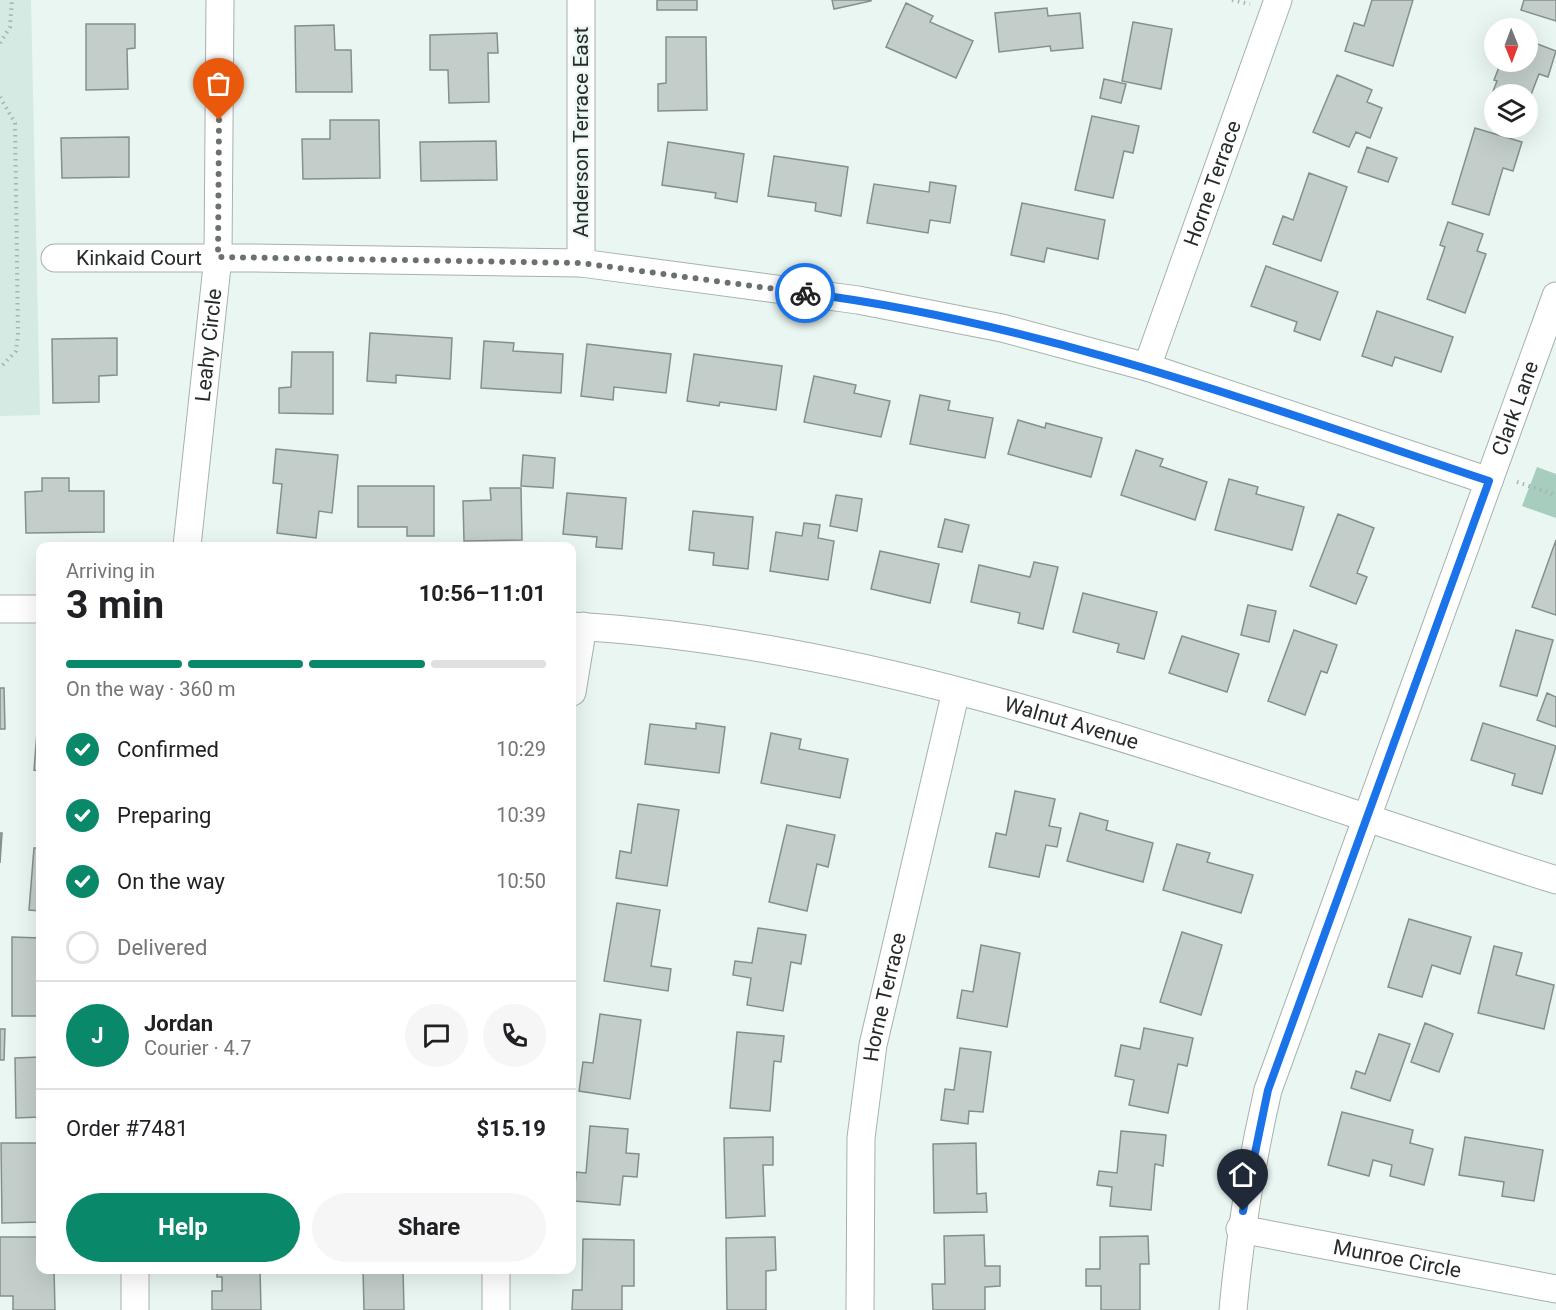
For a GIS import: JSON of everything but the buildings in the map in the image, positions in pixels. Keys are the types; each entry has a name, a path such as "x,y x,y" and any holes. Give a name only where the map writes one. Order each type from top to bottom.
{"street":[{"name":"Leahy Circle","path":"187,542 218,257 220,0"},
{"name":"Anderson Terrace East","path":"581,0 581,263"},
{"name":"Horne Terrace","path":"1147,367 1278,0"},
{"name":"Kinkaid Court","path":"55,258 218,257 581,263 858,300 1002,328 1147,367 1490,477"},
{"name":"Clark Lane","path":"1233,1310 1240,1229 1268,1090 1556,296"},
{"path":"0,609 36,609"},
{"name":"Walnut Avenue","path":"577,626 681,636 771,651 862,668 956,691 1081,727 1556,880"},
{"name":"Horne Terrace","path":"860,1310 860,1149 873,1045 956,691"},
{"name":"Munroe Circle","path":"1240,1229 1556,1289"},
{"path":"135,1274 135,1310"},
{"path":"496,1274 496,1310"}],"path":[{"path":"0,43 10,27 12,0"},
{"path":"0,97 15,123 18,335 16,351 0,368"},
{"path":"1490,477 1556,495"}],"shaded area":[{"path":"0,0 31,0 40,415 0,416"}],"green space":[{"path":"1537,467 1556,474 1556,518 1522,506"}],"way so far":[{"path":"219,120 218,257 581,263 805,293"}],"route":[{"path":"805,293 858,300 1002,328 1147,367 1489,481 1268,1090 1243,1211"}]}
